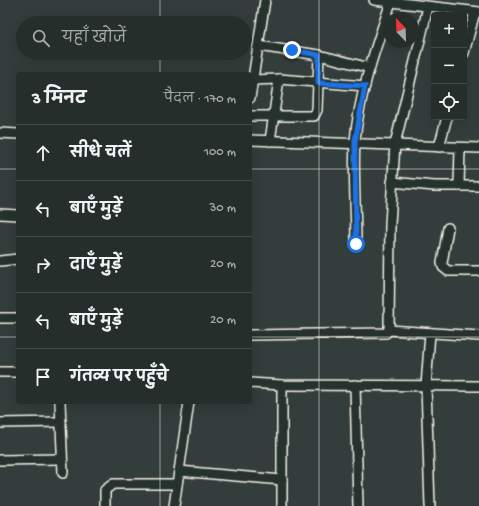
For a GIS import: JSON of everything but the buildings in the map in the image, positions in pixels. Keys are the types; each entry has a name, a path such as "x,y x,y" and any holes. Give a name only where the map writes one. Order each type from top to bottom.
{"street":[{"path":"265,0 252,80 279,79 365,86"},
{"path":"374,0 417,3 428,8 477,12 466,48"},
{"path":"356,244 355,145 359,114 370,68 391,2"},
{"path":"389,330 390,224 395,144 428,8"},
{"path":"258,46 319,55 370,68"},
{"path":"252,116 314,116 317,110 319,55"},
{"path":"270,141 279,79"},
{"path":"439,147 446,120"},
{"path":"0,133 16,134"},
{"path":"252,140 355,145 395,144 479,148"},
{"path":"459,186 460,148"},
{"path":"392,182 434,186 479,186"},
{"path":"0,214 16,215"},
{"path":"448,228 442,263 443,267 448,271 479,271"},
{"path":"0,260 16,259"},
{"path":"0,318 16,318"},
{"path":"252,335 386,333 389,330 430,334 479,336"},
{"path":"430,334 426,386 430,506"},
{"path":"0,372 16,372"},
{"path":"252,383 355,386 479,386"},
{"path":"282,385 282,506"},
{"path":"355,386 358,506"},
{"path":"60,404 61,459 63,473"},
{"path":"174,506 189,404"},
{"path":"0,423 61,422"},
{"path":"0,460 61,459"},
{"path":"179,471 282,480"},
{"path":"105,506 106,490 108,486 113,484 177,484"}],"route":[{"path":"292,50 319,55 318,83 365,86 361,99 355,141 356,244"}]}
